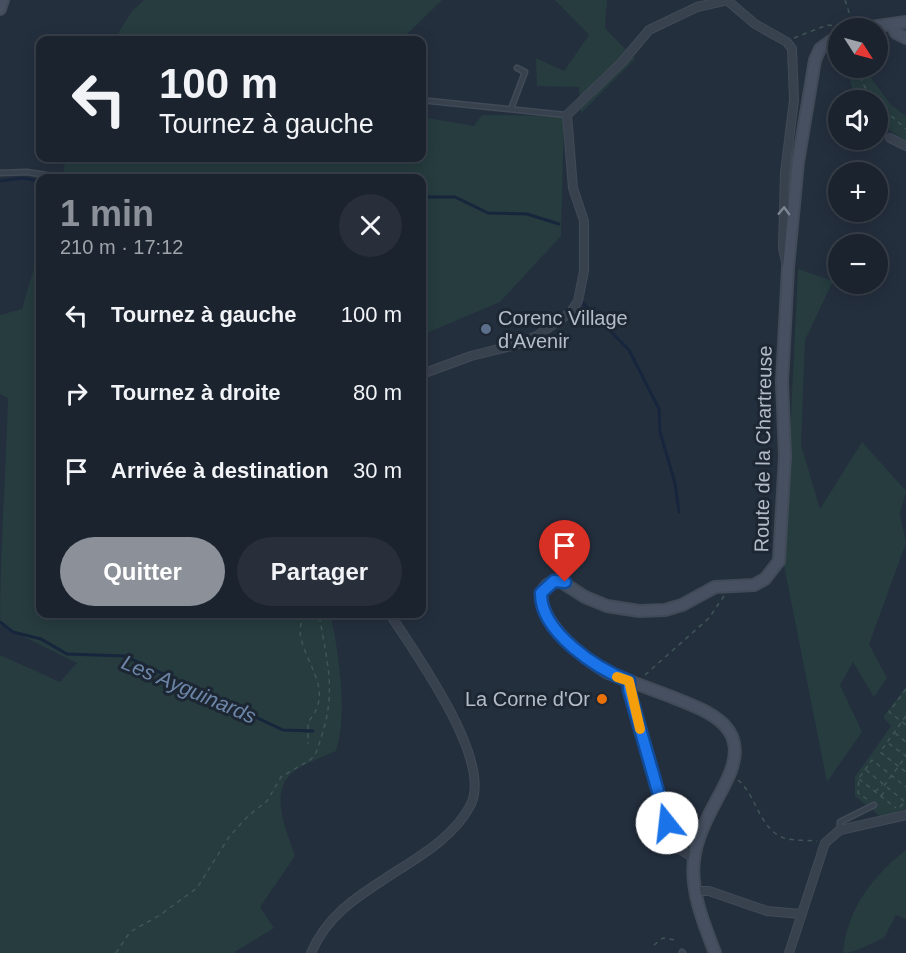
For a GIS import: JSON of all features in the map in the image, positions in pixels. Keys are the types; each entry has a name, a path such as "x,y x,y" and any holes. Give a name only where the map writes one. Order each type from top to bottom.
{"main road":[{"path":"888,25 906,22"},
{"path":"892,25 896,33 906,38"},
{"name":"Route de la Chartreuse","path":"715,953 696,891 694,858 700,836 730,774 736,749 732,735 726,726 706,710 608,673 575,649 547,616 541,593 554,581 560,581 585,597 607,606 639,611 665,609 682,605 715,587 754,585 773,571 782,550 781,503 785,456 782,382 798,162 811,77 820,49 828,43"}],"street":[{"path":"426,373 537,336 571,312 578,301 584,271 584,221 573,188 567,115 622,63 649,30 696,7 728,0 755,24 787,42 792,49 794,100 785,172 783,248 789,268"},
{"path":"890,138 906,146"},
{"path":"311,953 330,919 362,893 442,839 471,805 474,788 469,754 433,679 393,618"},
{"path":"633,682 629,690 673,845 694,858"},
{"path":"789,953 825,843 840,830 906,814"},
{"path":"696,891 709,891 767,911 801,914"}],"lane":[{"path":"511,109 525,72 517,68"},
{"path":"430,101 567,115"},
{"path":"0,173 39,174"},
{"path":"840,830 840,822 874,805"}],"path":[{"path":"845,0 851,18"},
{"path":"787,42 828,25"},
{"path":"888,113 906,129"},
{"path":"633,682 709,618 724,597"},
{"path":"302,618 300,631 304,648 318,678 315,714 308,722 308,744"},
{"path":"116,953 130,932 160,915 197,888 230,837 267,801 281,777 315,755 330,710 332,687 320,618"},
{"path":"906,689 889,712 906,725"},
{"path":"906,716 880,752 906,772"},
{"path":"894,732 906,742"},
{"path":"875,792 906,756 887,742"},
{"path":"874,805 858,793 859,779 872,760 906,787"},
{"path":"865,770 906,802 889,809"},
{"path":"730,774 749,791 767,825 777,834 789,839 825,843"},
{"path":"859,779 896,808"},
{"path":"880,796 887,788"},
{"path":"654,945 663,938 675,940"}],"green space":[{"path":"144,0 442,0 405,36 116,36 132,11"},
{"path":"555,0 607,0 605,28 635,59 581,113 579,87 537,86 536,58 564,71 589,35"},
{"path":"850,78 871,78 880,90 852,90"},
{"path":"888,101 906,116 906,141 888,129"},
{"path":"482,115 564,116 561,236 500,302 426,333 426,174 63,174 65,162 426,162 426,118 474,126"},
{"path":"36,262 36,618 331,618 339,664 342,701 340,736 336,751 293,772 286,781 282,790 282,812 295,856 260,907 274,928 233,953 0,953 0,655 60,682 77,663 0,625 8,398 0,394 0,315 22,309"},
{"path":"798,269 828,279 828,292 805,340 801,445 820,509 862,442 906,491 900,514 906,543 869,644 887,678 874,697 853,662 840,685 862,732 827,782 784,565"},
{"path":"906,687 906,809 882,818 855,796 855,777 891,726 883,717"},
{"path":"906,850 906,919 896,915 884,938 858,950 843,953 850,922 863,895 882,871"}],"waterway":[{"path":"0,181 22,178 36,180"},
{"path":"426,197 455,197 488,213 527,214 559,224"},
{"path":"581,301 629,350 659,409 660,432 675,483 679,512"},
{"name":"Les Ayguinards","path":"0,622 13,632 41,639 67,654 125,656 283,730 313,731"}],"slow traffic":[{"path":"617,677 629,681 629,690 640,729"}],"place":[{"name":"Corenc Village d'Avenir","path":"486,329"},
{"name":"La Corne d'Or","path":"602,699"}],"route":[{"path":"565,582 554,581 547,585 541,593 543,608 564,638 585,658 608,673 629,681 629,690 667,823"}]}
